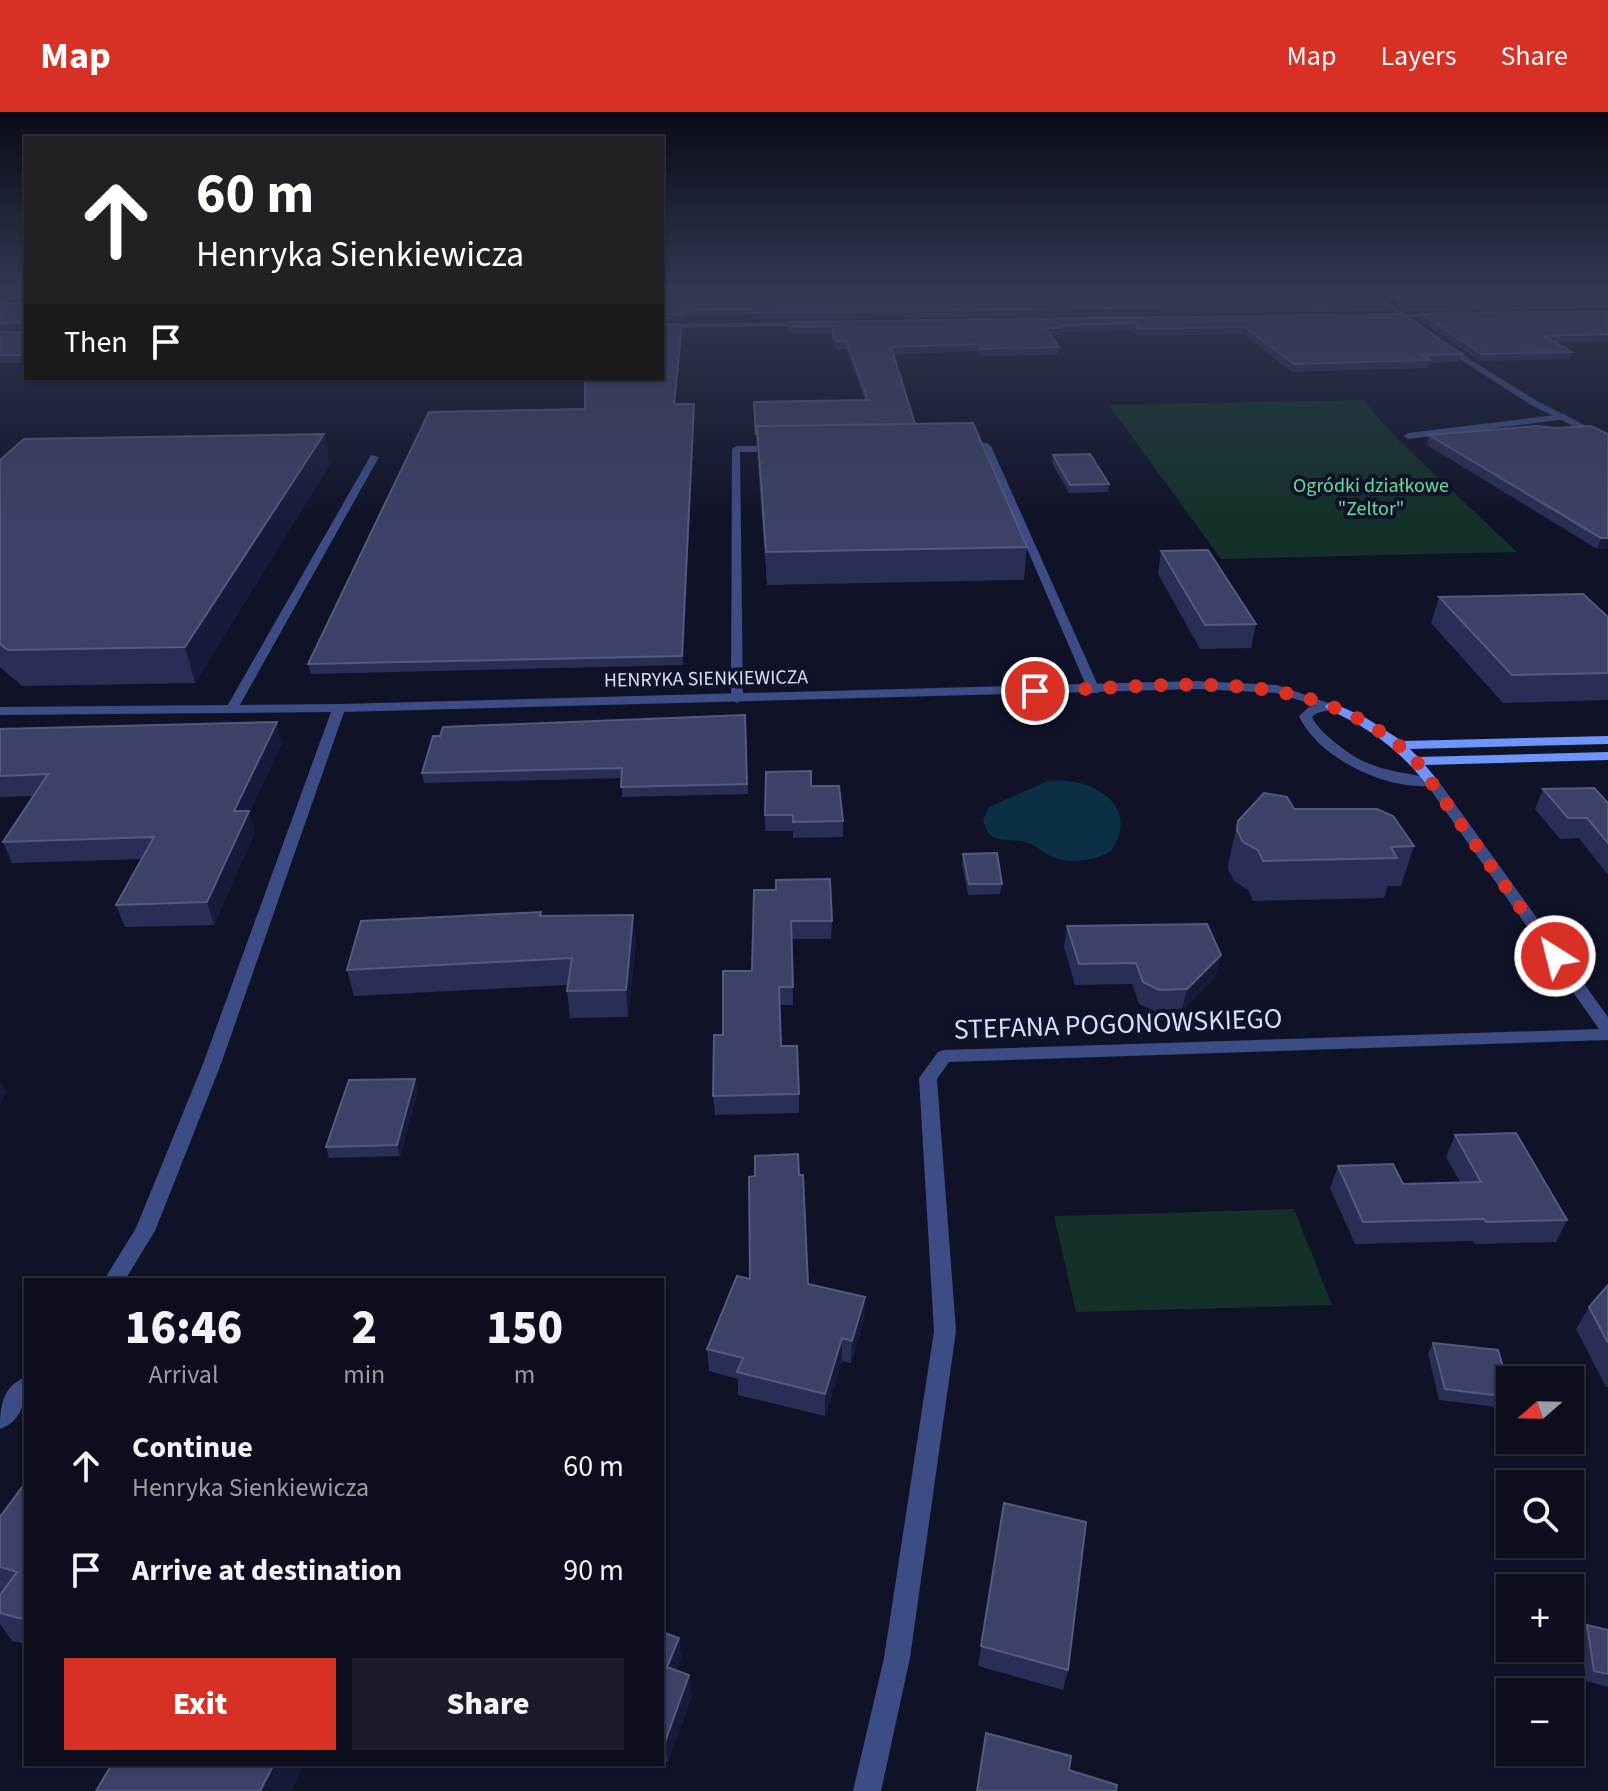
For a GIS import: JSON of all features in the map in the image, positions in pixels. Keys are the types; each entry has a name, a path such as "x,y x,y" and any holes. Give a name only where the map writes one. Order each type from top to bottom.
{"street":[{"path":"1479,368 1608,440"},
{"path":"1408,436 1564,417"},
{"path":"955,446 987,446 1094,690"},
{"path":"737,699 736,449 783,449"},
{"path":"231,710 374,457"},
{"name":"HENRYKA SIENKIEWICZA","path":"0,711 339,708 1243,685 1277,689 1331,706 1370,723 1400,745 1432,782"},
{"path":"1331,706 1313,710 1305,716 1308,726 1341,756 1375,773 1398,780 1432,782 1608,1032"},
{"path":"115,1278 145,1231 212,1064 339,708"},
{"path":"1400,745 1608,740"},
{"path":"1416,761 1608,756"},
{"name":"STEFANA POGONOWSKIEGO","path":"867,1791 897,1658 945,1331 928,1078 944,1056 1608,1032"},
{"path":"0,1419 24,1389"}],"green space":[{"name":"Ogródki działkowe \"Zeltor\"","path":"1363,400 1394,436 1517,552 1221,559 1109,405"},
{"path":"1294,1209 1332,1305 1076,1312 1054,1216"}],"water":[{"path":"1048,781 1080,783 1094,788 1116,806 1120,819 1119,834 1111,851 1089,859 1064,860 1050,856 1031,844 995,838 990,834 983,820 989,807"}],"building":[{"path":"664,368 678,368 674,404 694,404 682,656 308,664 429,412 585,409 585,380 664,380"},
{"path":"856,368 898,368 915,424 757,426 756,435 754,402 868,400"},
{"path":"973,423 1027,547 766,552 757,426"},
{"path":"1537,426 1591,426 1608,434 1608,538 1601,538 1429,435"},
{"path":"324,434 185,647 8,650 0,644 0,460 24,439"},
{"path":"1090,454 1109,484 1070,485 1053,455"},
{"path":"1208,550 1256,624 1205,625 1161,551"},
{"path":"1583,594 1608,617 1608,673 1512,675 1439,597"},
{"path":"745,715 747,784 621,787 622,768 422,773 433,736 440,736 443,727"},
{"path":"277,722 234,811 249,811 207,902 116,905 154,837 3,842 48,774 0,776 0,729"},
{"path":"811,771 811,786 839,786 843,821 793,822 793,815 765,815 766,772"},
{"path":"1594,788 1608,803 1608,843 1587,818 1568,818 1543,789"},
{"path":"1264,793 1287,797 1294,809 1377,809 1393,816 1414,846 1391,847 1397,858 1263,861 1258,850 1243,842 1237,830 1238,821"},
{"path":"997,853 1002,884 969,884 963,854"},
{"path":"830,879 832,921 791,921 793,987 779,987 781,1046 797,1046 799,1094 713,1096 714,1035 723,1035 723,971 752,971 754,890 776,890 776,880"},
{"path":"541,912 540,916 633,915 626,990 567,991 572,958 347,970 361,921"},
{"path":"1207,924 1221,955 1187,989 1159,990 1143,982 1136,963 1079,964 1067,926"},
{"path":"415,1079 397,1145 326,1147 349,1080"},
{"path":"1516,1133 1567,1220 1363,1222 1338,1166 1393,1164 1403,1184 1481,1182 1455,1135"},
{"path":"798,1154 799,1175 803,1175 808,1284 865,1297 852,1341 842,1338 825,1394 737,1372 743,1358 707,1349 737,1276 750,1279 749,1177 755,1176 755,1156"},
{"path":"1608,1285 1608,1343 1589,1307"},
{"path":"1433,1343 1498,1350 1503,1366 1496,1366 1496,1395 1445,1389"},
{"path":"24,1484 24,1619 0,1613 0,1595 17,1572 0,1567 0,1517"},
{"path":"1004,1503 1086,1522 1068,1670 981,1646"},
{"path":"1587,1625 1608,1630 1608,1674 1594,1671"},
{"path":"664,1633 679,1638 667,1667 689,1675 665,1742"},
{"path":"986,1733 1071,1756 1069,1770 1117,1785 1116,1791 977,1791"},
{"path":"111,1766 273,1766 260,1791 96,1791"}],"route":[{"path":"1035,691 1243,685 1304,696 1370,723 1390,735 1416,761 1555,956"}]}
